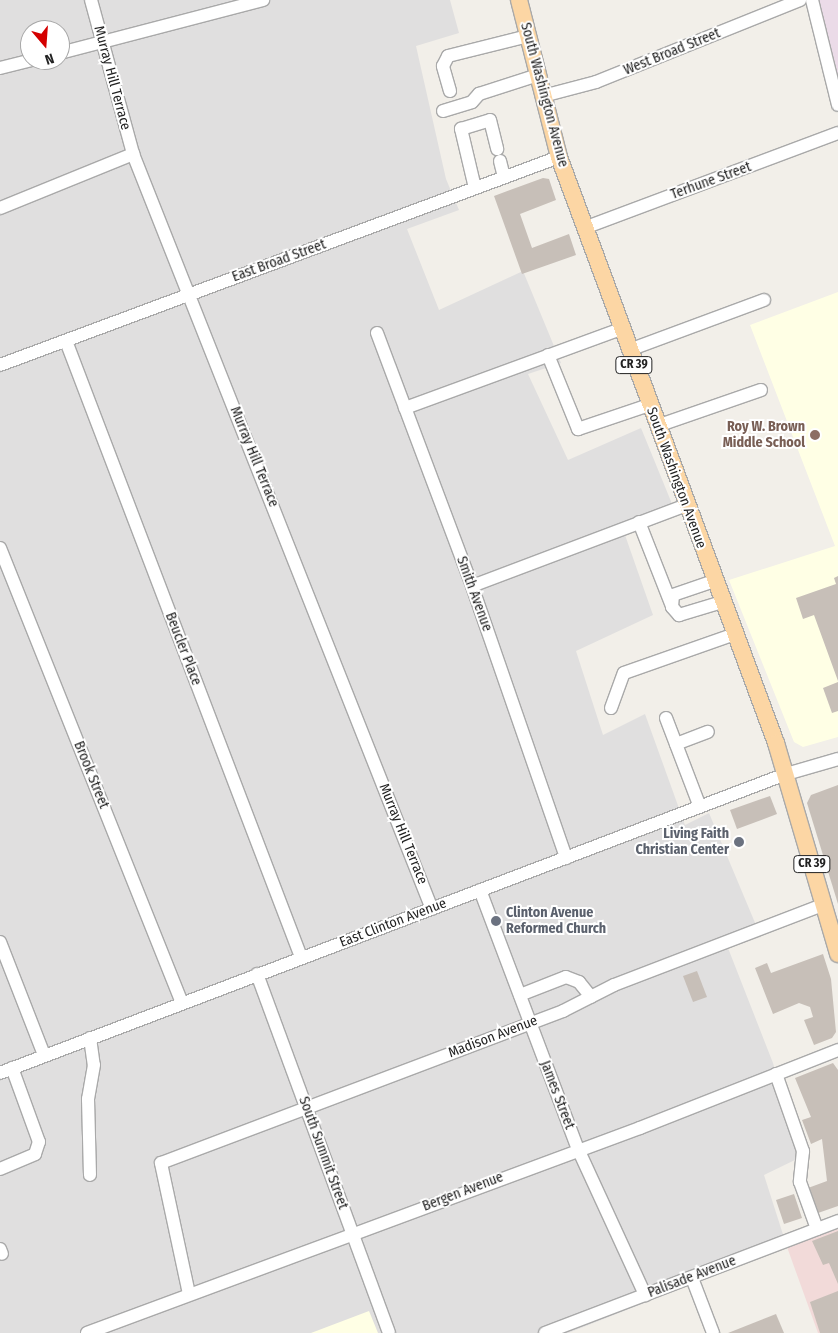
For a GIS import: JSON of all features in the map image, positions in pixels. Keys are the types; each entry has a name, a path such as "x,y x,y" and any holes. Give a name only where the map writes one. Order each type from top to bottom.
{"main road":[{"name":"South Washington Avenue","path":"519,0 559,157 620,329 786,774 822,905 838,954"}],"street":[{"name":"Murray Hill Terrace","path":"91,0 134,154 432,909"},
{"path":"70,50 263,0"},
{"name":"West Broad Street","path":"543,96 621,72 800,0"},
{"path":"812,0 838,105"},
{"path":"450,91 443,66 448,56 528,36"},
{"path":"0,68 20,63"},
{"path":"443,111 472,102 479,94 538,75"},
{"path":"475,188 461,129 490,120 504,177"},
{"name":"Terhune Street","path":"584,228 838,134"},
{"path":"0,208 134,154"},
{"name":"East Broad Street","path":"0,365 559,157"},
{"path":"629,350 764,300"},
{"path":"405,408 620,329"},
{"name":"Smith Avenue","path":"376,333 472,586 566,858"},
{"name":"Beucler Place","path":"66,341 301,957"},
{"path":"548,354 578,429 649,405"},
{"path":"657,426 761,390"},
{"path":"472,586 686,505"},
{"path":"639,522 672,607 679,615 722,602"},
{"name":"Brook Street","path":"0,548 182,1002"},
{"path":"672,607 673,595 714,581"},
{"path":"611,708 624,674 734,634"},
{"path":"666,718 700,807"},
{"path":"676,744 708,732"},
{"name":"East Clinton Avenue","path":"6,1070 786,774 838,759"},
{"name":"James Street","path":"480,890 578,1149 645,1295"},
{"name":"Madison Avenue","path":"189,1294 161,1164 530,1022 822,905"},
{"path":"0,942 44,1055"},
{"name":"South Summit Street","path":"257,974 389,1333"},
{"path":"520,995 566,977 579,982 591,997"},
{"path":"90,1038 94,1065 88,1099 90,1175"},
{"name":"Bergen Avenue","path":"87,1333 121,1327 189,1294 838,1050"},
{"path":"0,1169 29,1157 38,1148 39,1142 6,1070"},
{"path":"776,1074 803,1151 800,1182 817,1229"},
{"name":"Palisade Avenue","path":"545,1333 838,1221"},
{"path":"692,1278 712,1333"}],"shaded area":[{"path":"0,0 450,0 459,33 416,46 446,179 459,210 407,229 439,310 523,271 561,363 528,374 568,460 641,428 677,516 625,535 653,615 576,651 603,735 645,714 685,825 709,813 761,937 728,948 773,1063 799,1158 764,1175 787,1247 568,1333 0,1333"},
{"path":"810,0 838,0 838,86"},
{"name":"Roy W. Brown Middle School","path":"838,292 838,737 803,747 794,742 729,580 835,546 750,325"},
{"path":"838,1229 838,1333 818,1333 787,1247"},
{"path":"369,1311 378,1333 311,1333"}],"building":[{"path":"543,178 549,179 556,200 520,214 532,248 569,234 576,255 522,274 494,196"},
{"path":"838,576 838,681 814,615 803,619 796,598 836,584 834,578"},
{"path":"838,682 838,711 832,713 823,688"},
{"path":"838,785 838,904 807,803 811,795"},
{"path":"770,796 777,814 737,829 730,810"},
{"path":"823,954 831,979 836,1032 832,1038 814,1045 804,1020 813,1017 810,1007 799,1003 773,1014 755,968 767,963 771,973"},
{"path":"697,971 707,997 693,1002 683,976"},
{"path":"833,1063 838,1070 838,1206 818,1213 808,1188 827,1181 822,1139 811,1144 802,1120 811,1117 795,1078"},
{"path":"794,1194 802,1218 784,1224 776,1200"},
{"path":"838,1231 838,1284 829,1263 823,1265 812,1241"},
{"path":"838,1291 838,1333 820,1333 810,1302"},
{"path":"776,1314 784,1333 728,1333"}],"place":[{"name":"Roy W. Brown Middle School","path":"815,435"},
{"name":"Living Faith Christian Center","path":"739,842"},
{"name":"Clinton Avenue Reformed Church","path":"496,921"}]}
